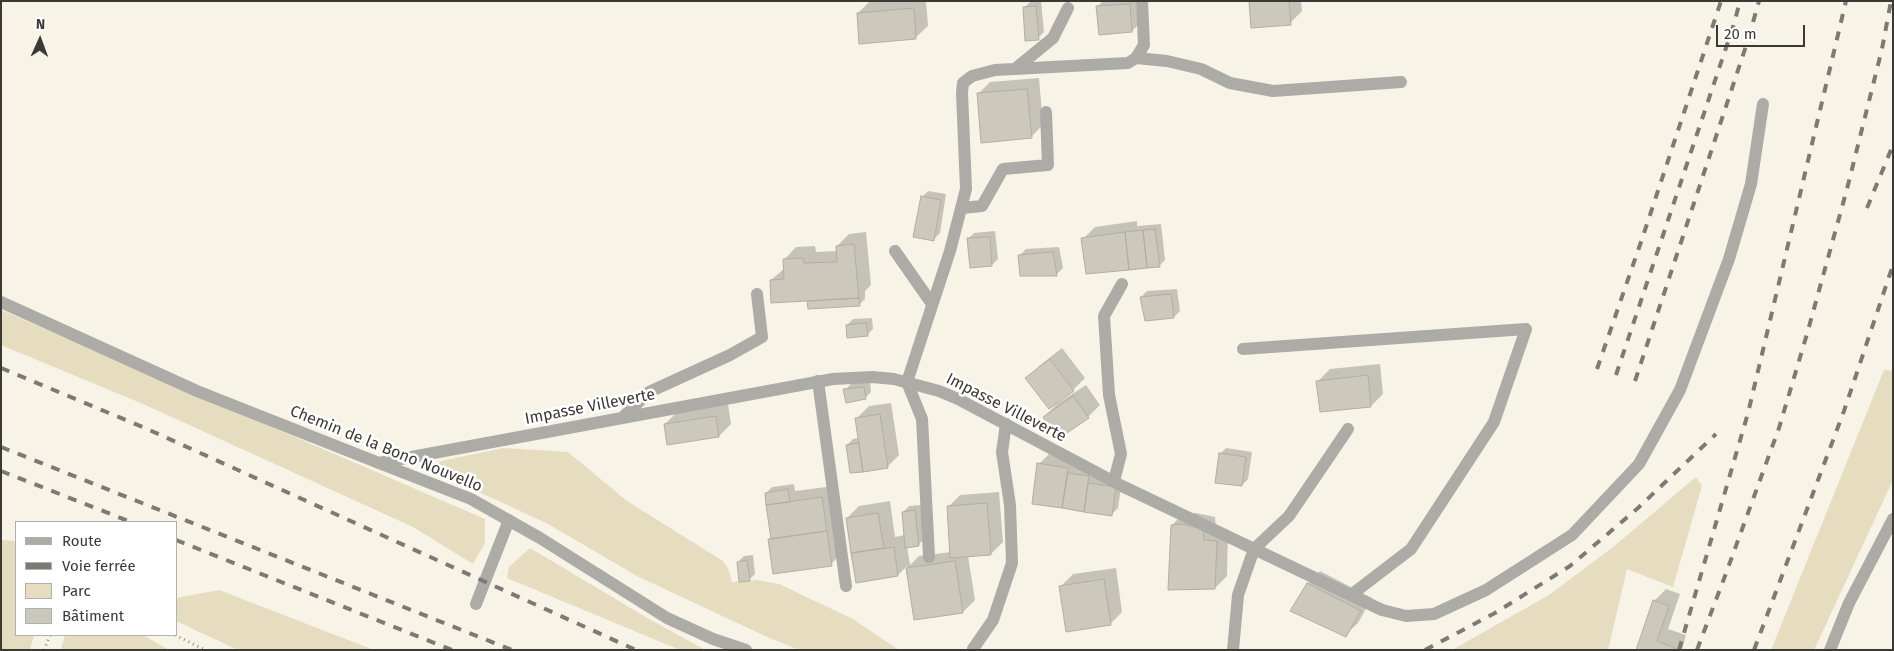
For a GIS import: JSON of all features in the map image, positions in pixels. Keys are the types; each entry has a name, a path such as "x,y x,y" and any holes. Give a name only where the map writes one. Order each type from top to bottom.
{"street":[{"path":"929,557 922,419 907,382 950,251 966,189 963,83 972,76 995,70 1128,63 1136,58 1144,45 1142,1"},
{"path":"1015,69 1053,38 1068,8"},
{"path":"1136,58 1167,61 1201,69 1230,83 1272,91 1401,82"},
{"name":"Impasse Villeverte","path":"380,463 818,381 862,377 894,379 958,399 1114,482 1382,610 1406,616 1434,614 1486,590 1572,534 1639,464 1680,390 1729,259 1751,184 1763,104"},
{"path":"962,208 982,206 1003,169 1048,166 1046,112"},
{"path":"895,251 932,304"},
{"path":"1114,482 1122,454 1109,395 1104,316 1122,284"},
{"path":"622,418 649,392 730,355 762,337 756,294"},
{"name":"Chemin de la Bono Nouvello","path":"1,302 198,391 471,499 540,538 667,618 713,639 746,650"},
{"path":"1243,349 1526,329 1494,422 1411,549 1352,595"},
{"path":"818,381 846,586"},
{"path":"973,649 993,620 1012,562 1010,504 1002,452 1006,424"},
{"path":"1233,650 1238,595 1254,549 1289,516 1348,429"},
{"path":"1830,650 1849,603 1893,519"},
{"path":"476,604 509,520"}],"path":[{"path":"44,650 50,636"},
{"path":"177,636 205,650"}],"green space":[{"path":"1,310 485,519 485,543 473,564 413,527 143,404 1,345"},
{"path":"1884,370 1893,371 1893,480 1814,650 1771,650"},
{"path":"504,448 568,452 627,501 723,561 728,568 732,582 757,580 779,584 853,619 899,650 799,650 637,576 548,524 434,474 433,468 441,461"},
{"path":"1696,477 1702,486 1673,587 1627,569 1608,650 1452,650 1549,595 1613,547"},
{"path":"1,540 15,541 15,636 34,636 30,650 1,650"},
{"path":"530,548 705,650 680,650 507,578 509,567"},
{"path":"219,590 374,650 238,650 178,622 178,598"},
{"path":"65,636 145,636 169,650 61,650"}],"building":[{"path":"1249,1 1289,1 1291,25 1251,28"},
{"path":"1130,4 1132,32 1099,35 1096,6"},
{"path":"1036,6 1039,40 1025,41 1023,7"},
{"path":"914,8 916,39 859,44 857,13"},
{"path":"1027,89 1032,138 981,143 977,93"},
{"path":"921,196 941,200 934,241 913,237"},
{"path":"1155,229 1160,267 1147,268 1143,230"},
{"path":"1143,230 1147,268 1129,270 1125,232"},
{"path":"1125,232 1129,270 1086,274 1081,238"},
{"path":"990,237 992,266 970,268 967,238"},
{"path":"854,244 859,298 771,303 770,280 784,279 783,259 803,258 804,263 837,262 836,246"},
{"path":"1053,252 1057,276 1020,276 1018,255"},
{"path":"1171,294 1174,318 1145,321 1140,297"},
{"path":"859,298 860,306 808,309 807,301"},
{"path":"866,323 868,336 847,338 846,325"},
{"path":"1050,359 1074,391 1049,409 1025,378"},
{"path":"1368,375 1371,407 1320,412 1316,381"},
{"path":"864,387 866,399 846,403 843,389"},
{"path":"1073,396 1089,418 1058,439 1043,417"},
{"path":"880,414 888,468 863,472 855,418"},
{"path":"716,416 719,437 667,445 664,424"},
{"path":"859,443 863,472 850,473 846,445"},
{"path":"1219,453 1246,457 1242,486 1215,483"},
{"path":"1037,463 1068,468 1062,508 1032,504"},
{"path":"1068,473 1089,476 1084,512 1062,508"},
{"path":"1088,483 1116,487 1112,516 1084,512"},
{"path":"788,489 790,502 766,505 765,493"},
{"path":"822,497 827,531 771,539 766,505"},
{"path":"987,503 991,555 950,558 947,506"},
{"path":"915,510 919,546 905,548 902,512"},
{"path":"878,513 884,548 851,553 846,518"},
{"path":"1183,524 1203,529 1204,540 1217,541 1215,589 1168,590 1171,525"},
{"path":"827,531 832,566 773,574 768,539"},
{"path":"894,547 898,576 856,583 851,553"},
{"path":"747,560 750,581 739,582 737,562"},
{"path":"955,561 963,613 914,620 906,568"},
{"path":"1104,579 1111,625 1066,632 1059,586"},
{"path":"1307,583 1361,611 1346,637 1290,611"},
{"path":"1653,600 1669,606 1657,641 1675,648 1674,650 1636,650"}],"railway":[{"path":"1597,369 1721,1"},
{"path":"1616,375 1734,24 1740,1"},
{"path":"1635,381 1748,40 1759,1"},
{"path":"1679,650 1748,413 1846,1"},
{"path":"1697,650 1779,428 1847,189 1882,49 1891,1"},
{"path":"1867,208 1893,145"},
{"path":"1754,650 1844,411 1893,265"},
{"path":"1,368 145,428 636,650"},
{"path":"1425,650 1495,613 1570,566 1638,508 1716,434"},
{"path":"1,447 512,650"},
{"path":"1,471 128,521"},
{"path":"178,541 452,650"}]}
